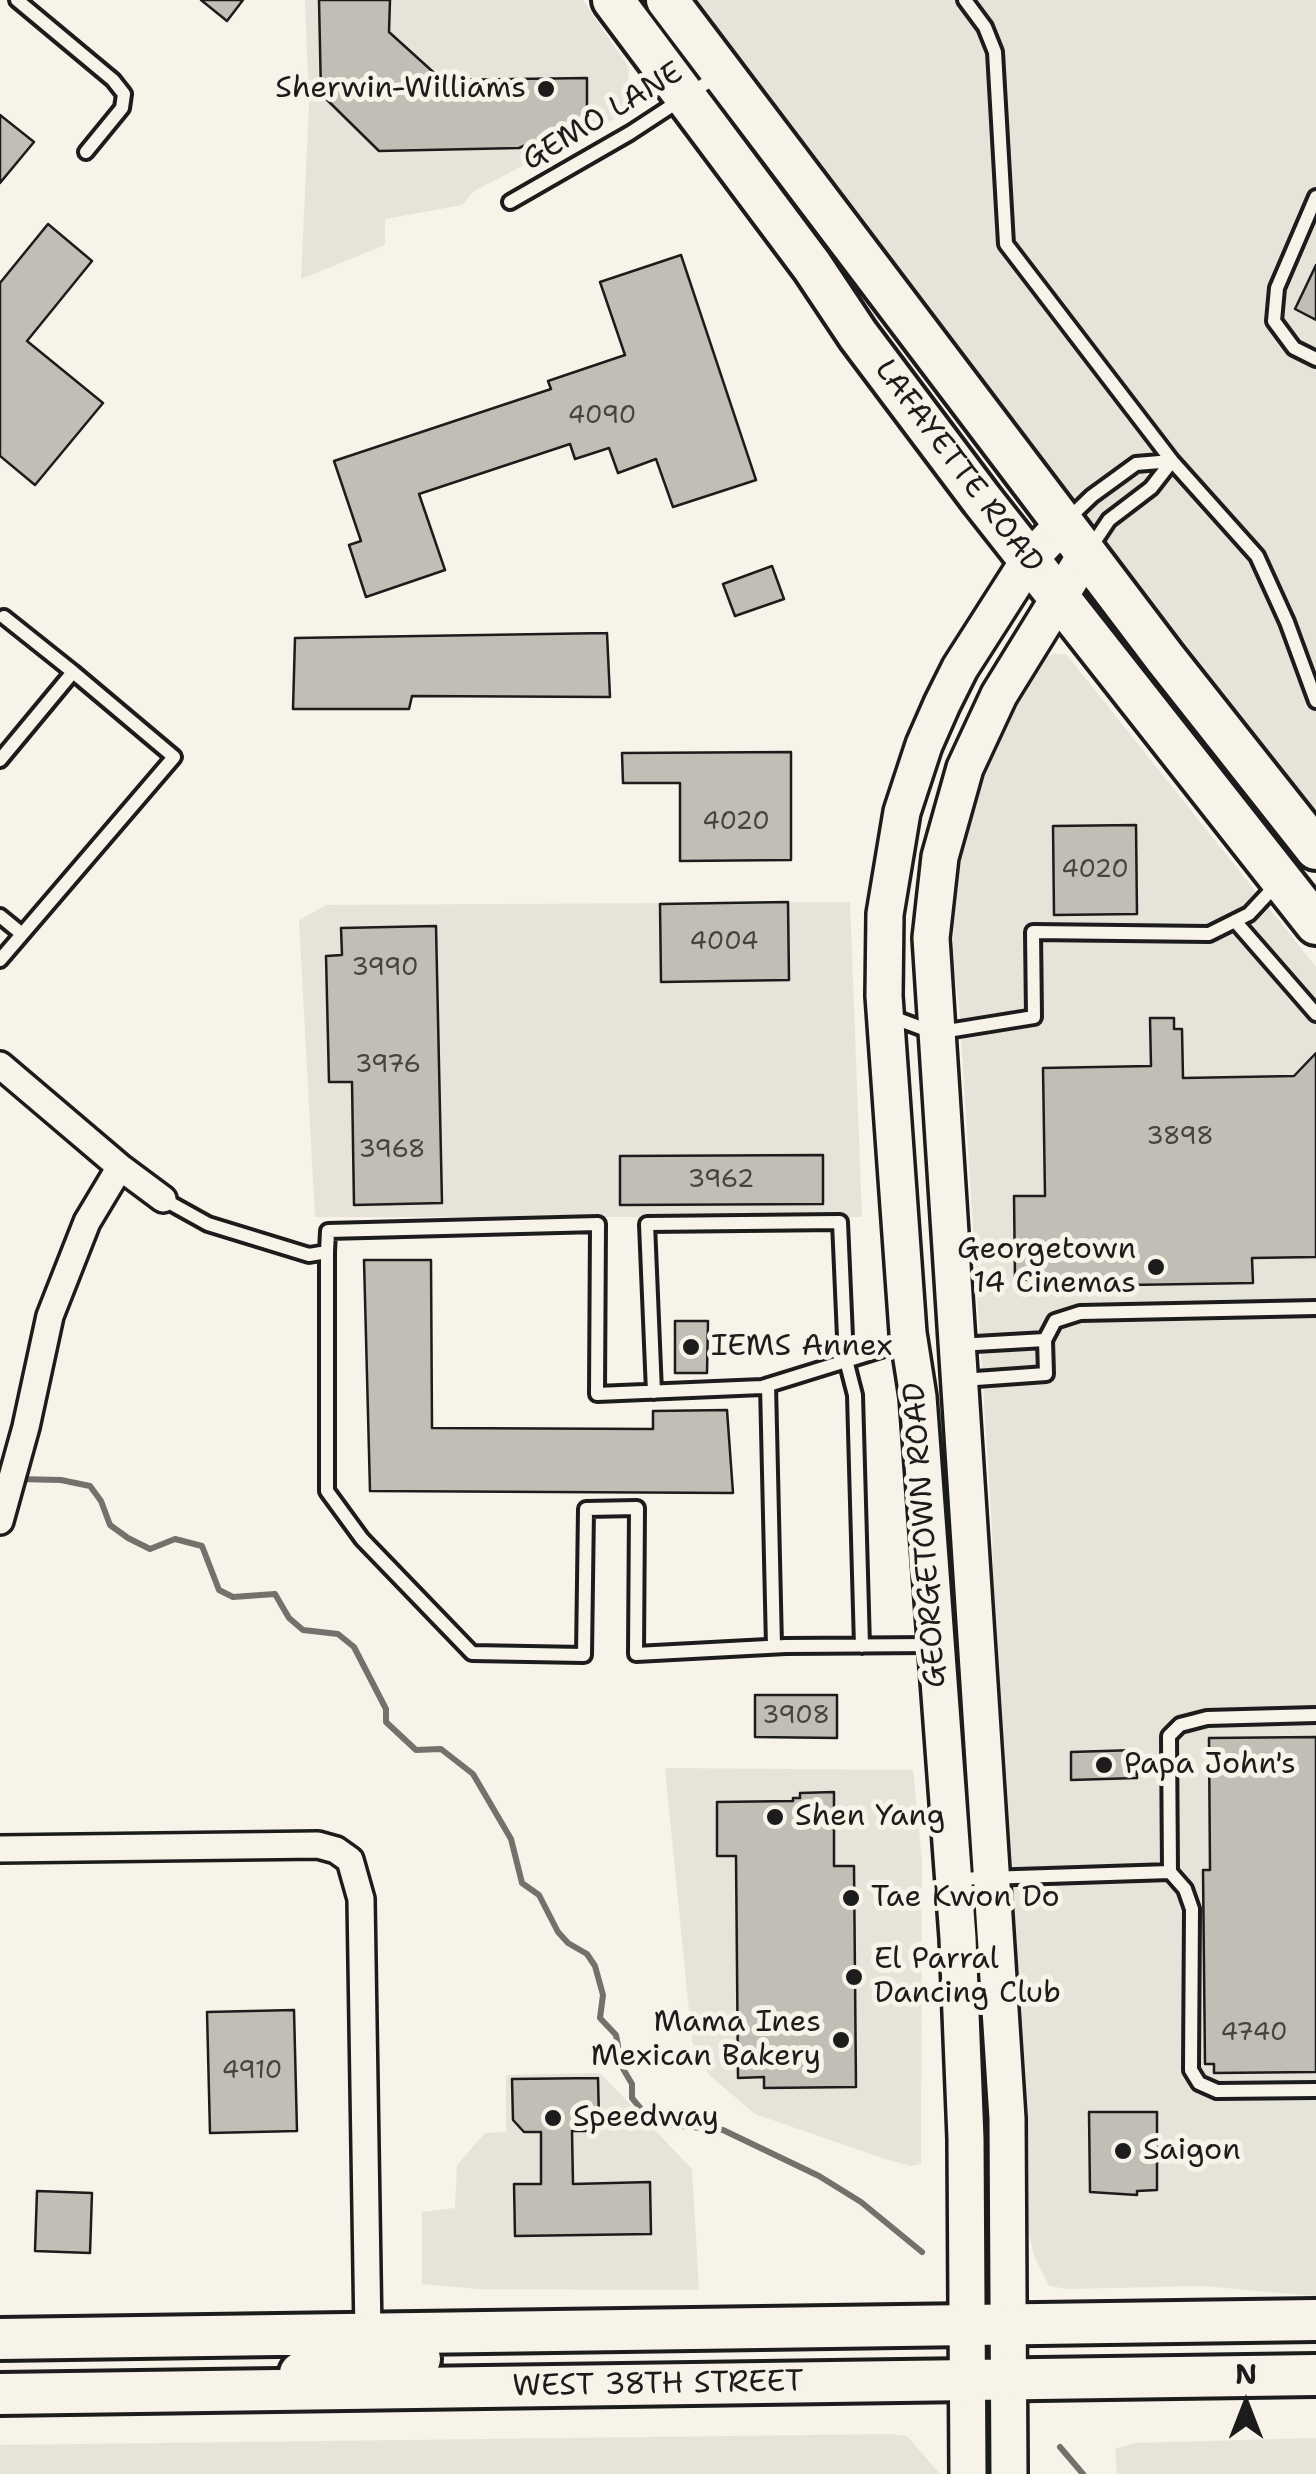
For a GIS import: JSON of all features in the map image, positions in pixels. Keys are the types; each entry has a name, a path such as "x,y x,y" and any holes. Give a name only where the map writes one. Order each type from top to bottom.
{"main road":[{"name":"LAFAYETTE ROAD","path":"613,0 812,266 858,335 1060,600 1316,924"},
{"name":"LAFAYETTE ROAD","path":"667,0 1075,539 1316,849"},
{"name":"GEORGETOWN ROAD","path":"968,2474 966,2139 954,1878 918,1397 881,1015 885,914 902,812 912,779 960,668 1030,560 1075,539"},
{"name":"GEORGETOWN ROAD","path":"1009,2474 1007,2118 931,938 940,858 950,816 982,729 1060,600 1075,539"},
{"name":"WEST 38TH STREET","path":"0,2339 1316,2320"},
{"path":"290,2392 298,2375 311,2366 431,2358 488,2332"},
{"name":"WEST 38TH STREET","path":"0,2394 1316,2374"}],"street":[{"path":"0,1066 163,1198"},
{"path":"2,1512 26,1427 39,1356 64,1278 96,1204 120,1167"},
{"path":"0,1849 318,1845 336,1850 350,1860 361,1899 368,2334"}],"lane":[{"path":"17,0 113,80 124,94 122,108 86,152"},
{"path":"965,0 985,26 995,52 1006,244 1172,461 1257,556 1288,622 1316,701"},
{"name":"GEMO LANE","path":"510,202 722,73"},
{"path":"1316,197 1277,288 1274,320 1294,348 1316,358"},
{"path":"1075,539 1109,520 1151,488 1172,461"},
{"path":"1075,539 1092,496 1136,464 1172,461"},
{"path":"0,960 174,756 4,617"},
{"path":"0,760 73,672"},
{"path":"881,1015 935,1033 1034,1017 1034,932 1209,934 1248,914 1281,879"},
{"path":"0,916 22,934"},
{"path":"1235,921 1316,1014"},
{"path":"163,1198 208,1224 309,1255 327,1252"},
{"path":"654,1392 647,1224 840,1222 846,1360 855,1395 862,1646"},
{"path":"910,1341 768,1385 597,1394 598,1224 328,1230 327,1492 362,1539 472,1654 584,1655 586,1509 637,1508 636,1654 774,1646 935,1645"},
{"path":"958,1381 1046,1374 1045,1340 1055,1321 1080,1312 1316,1308"},
{"path":"956,1345 1045,1340"},
{"path":"768,1385 774,1646"},
{"path":"1316,1714 1207,1718 1180,1725 1169,1736 1170,1872 1185,1889 1192,1909 1192,2070 1199,2083 1217,2091 1316,2090"},
{"path":"954,1878 1170,1872"}],"shaded area":[{"path":"305,0 583,0 629,68 626,113 474,191 462,205 385,219 385,245 301,279 309,105"},
{"path":"693,0 1316,0 1316,812 1011,420"},
{"path":"1053,654 1066,654 1316,967 1316,2296 1202,2286 1049,2286 1034,2256 1026,2223 1024,2080 1000,1825 992,1529 959,1004 952,958 957,879 970,811 987,757 1014,697 1037,661"},
{"path":"850,902 862,1217 315,1217 299,920 326,905"},
{"path":"665,1768 913,1770 922,1860 921,2164 911,2166 885,2159 755,2114 709,2075 692,2042"},
{"path":"600,2073 692,2169 699,2290 478,2289 422,2284 422,2212 455,2208 457,2165 485,2133 506,2132 506,2075"},
{"path":"907,2436 940,2474 0,2474 0,2445"},
{"path":"1316,2438 1316,2474 1117,2474 1115,2449 1134,2443"}],"building":[{"path":"201,0 243,0 227,21"},
{"path":"319,0 390,0 389,32 442,80 587,78 587,119 519,148 379,151 321,94"},
{"path":"0,115 34,142 0,183"},
{"path":"48,224 92,261 27,341 103,403 35,485 0,456 0,283"},
{"path":"681,255 756,480 673,507 656,459 618,473 609,448 575,459 570,444 419,494 445,570 366,597 349,545 361,541 334,461 551,389 548,381 625,355 600,282"},
{"path":"1316,265 1316,320 1295,309"},
{"path":"772,566 784,599 735,616 723,584"},
{"path":"607,633 610,697 412,696 409,709 293,709 295,638"},
{"path":"791,752 791,860 680,861 680,783 623,783 622,753"},
{"path":"1136,825 1137,914 1054,915 1053,826"},
{"path":"788,902 789,980 661,982 660,904"},
{"path":"436,926 442,1203 354,1205 352,1082 329,1082 326,956 342,955 341,928"},
{"path":"1150,1018 1174,1018 1174,1029 1182,1029 1183,1078 1294,1076 1316,1053 1316,1257 1252,1258 1253,1283 1128,1285 1128,1278 1015,1280 1014,1196 1045,1196 1043,1068 1151,1066"},
{"path":"823,1155 823,1204 620,1205 620,1156"},
{"path":"364,1260 431,1260 432,1428 653,1429 653,1411 727,1410 733,1493 370,1491"},
{"name":"IEMS Annex","path":"675,1321 708,1321 707,1373 675,1373"},
{"path":"755,1695 837,1695 837,1738 755,1737"},
{"path":"1316,1737 1316,2072 1214,2073 1214,2064 1205,2064 1203,1870 1210,1870 1209,1738"},
{"name":"Papa John's","path":"1136,1750 1137,1778 1071,1780 1071,1752"},
{"path":"834,1792 834,1866 854,1866 856,2087 764,2088 764,2077 738,2078 736,1856 717,1856 717,1802 793,1801 800,1798 800,1793"},
{"path":"294,2010 297,2131 210,2133 207,2012"},
{"path":"598,2078 599,2119 586,2131 572,2131 573,2184 650,2182 651,2234 515,2236 514,2184 541,2184 541,2132 524,2132 513,2120 512,2079"},
{"name":"Saigon","path":"1089,2112 1157,2112 1157,2190 1137,2191 1137,2195 1090,2192"},
{"path":"37,2191 92,2193 90,2253 35,2251"}],"waterway":[{"path":"16,1479 61,1480 90,1486 110,1525 128,1538 150,1549 175,1539 202,1546 219,1590 233,1597 275,1594 289,1618 303,1630 338,1634 354,1647 386,1709 386,1722 416,1750 441,1749 473,1774 511,1839 522,1883 539,1895 558,1932 587,1954 595,1966 603,1995 600,2018 616,2035 622,2067 632,2084 632,2098 641,2109 660,2124 723,2130 819,2176 861,2202 922,2252"},
{"path":"1060,2447 1083,2474"}],"place":[{"name":"Sherwin-Williams","path":"546,89"},
{"name":"Georgetown 14 Cinemas","path":"1156,1267"},
{"name":"IEMS Annex","path":"691,1347"},
{"name":"Papa John's","path":"1104,1765"},
{"name":"Shen Yang","path":"775,1817"},
{"name":"Tae Kwon Do","path":"851,1898"},
{"name":"El Parral Dancing Club","path":"854,1977"},
{"name":"Mama Ines Mexican Bakery","path":"841,2040"},
{"name":"Speedway","path":"553,2118"},
{"name":"Saigon","path":"1123,2151"}]}
